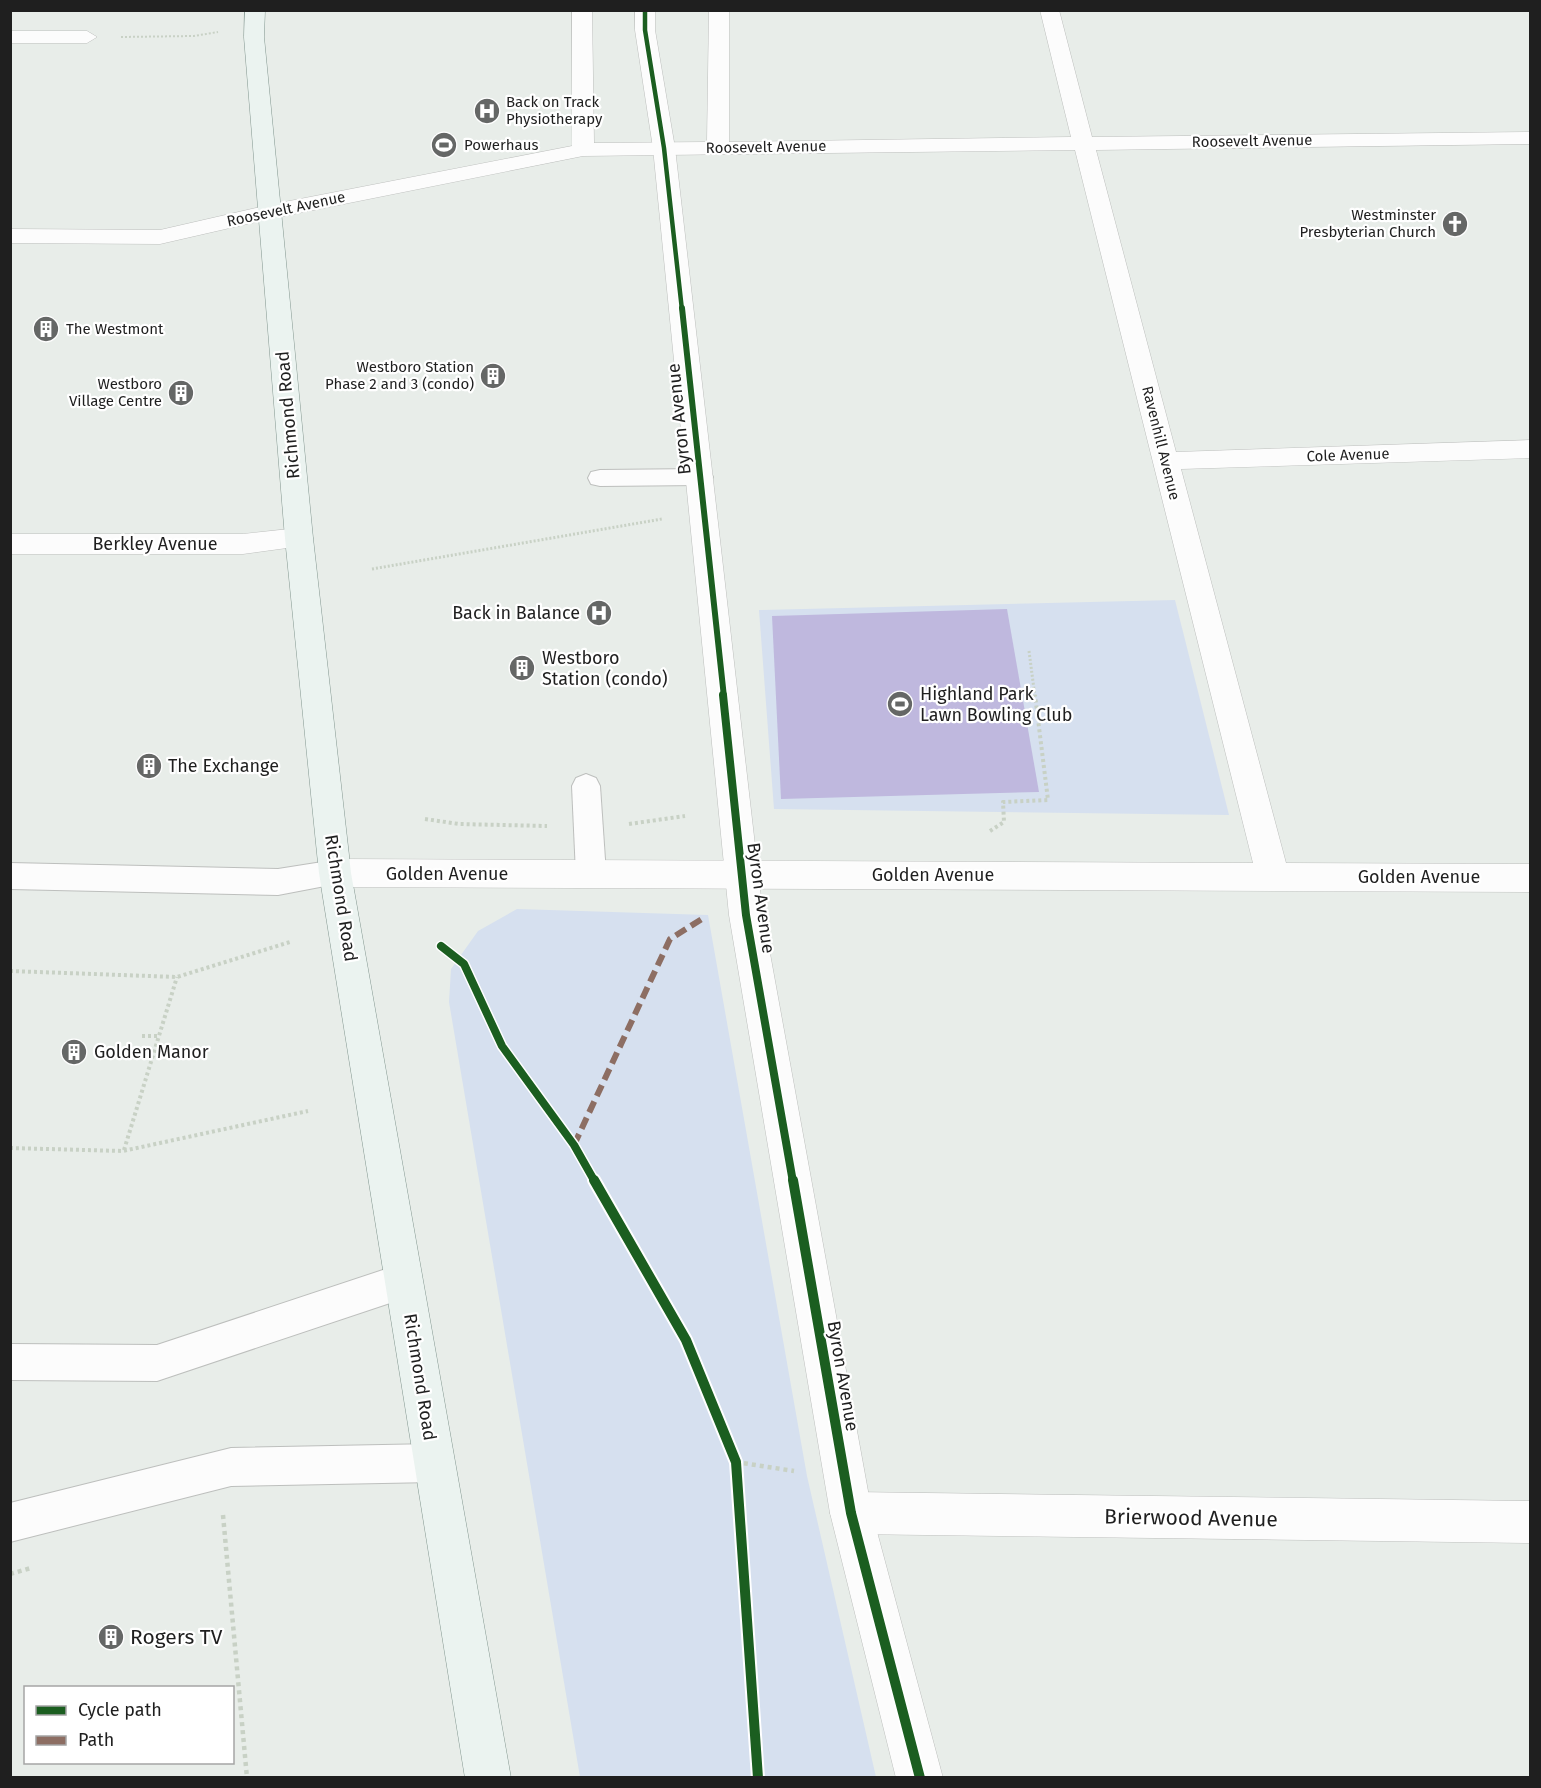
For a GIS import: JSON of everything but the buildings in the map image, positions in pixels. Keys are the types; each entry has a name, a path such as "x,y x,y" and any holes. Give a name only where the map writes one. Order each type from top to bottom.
{"main road":[{"name":"Richmond Road","path":"255,10 254,37 299,538 335,873 488,1778"}],"street":[{"path":"582,10 583,150"},
{"name":"Byron Avenue","path":"645,10 645,30 664,148 701,477 740,875 849,1496 920,1778"},
{"path":"717,147 719,10"},
{"name":"Ravenhill Avenue","path":"1048,10 1273,877"},
{"path":"10,37 87,37"},
{"name":"Roosevelt Avenue","path":"10,236 160,237 269,212 583,150 1530,138"},
{"name":"Cole Avenue","path":"1166,461 1530,449"},
{"name":"Berkley Avenue","path":"10,544 243,544 299,538"},
{"name":"Golden Avenue","path":"335,873 1530,878"},
{"name":"Brierwood Avenue","path":"849,1496 1530,1522"}],"lane":[{"path":"600,478 701,477"},
{"path":"586,786 591,874"},
{"path":"10,876 278,882 335,873"},
{"path":"10,1362 157,1363 404,1281"},
{"path":"10,1523 231,1467 434,1462"}],"path":[{"path":"114,37 194,36 221,32"},
{"path":"372,569 704,512"},
{"path":"990,831 1004,822 1003,802 1048,801 1029,651"},
{"path":"10,972 177,977 196,969 290,942"},
{"path":"123,1151 177,977"},
{"path":"142,1036 159,1036"},
{"path":"10,1148 123,1151 308,1111"},
{"path":"736,1462 849,1496"},
{"path":"215,1513 234,1511"},
{"path":"222,1512 247,1778"},
{"path":"10,1574 33,1568"}],"shaded area":[{"path":"1175,600 1229,815 774,809 759,610"},
{"name":"Highland Park Lawn Bowling Club","path":"1007,609 1039,792 781,799 772,616"},
{"path":"517,909 708,915 807,1476 876,1777 580,1777 449,1002 451,969 478,931"}],"marked path":[{"path":"574,1145 670,939 705,917"}],"cycle path":[{"path":"645,10 645,30 664,148 701,477 746,915 851,1513 920,1778"},
{"path":"441,946 464,964 502,1046 574,1145 686,1340 736,1462 758,1778"}],"place":[{"name":"Back on Track Physiotherapy","path":"487,111"},
{"name":"Powerhaus","path":"444,145"},
{"name":"Westminster Presbyterian Church","path":"1455,224"},
{"name":"The Westmont","path":"46,329"},
{"name":"Westboro Station Phase 2 and 3 (condo)","path":"493,376"},
{"name":"Westboro Village Centre","path":"181,393"},
{"name":"Back in Balance","path":"599,613"},
{"name":"Westboro Station (condo)","path":"522,668"},
{"name":"Highland Park Lawn Bowling Club","path":"900,704"},
{"name":"The Exchange","path":"149,766"},
{"name":"Golden Manor","path":"74,1052"},
{"name":"Rogers TV","path":"111,1637"}]}
